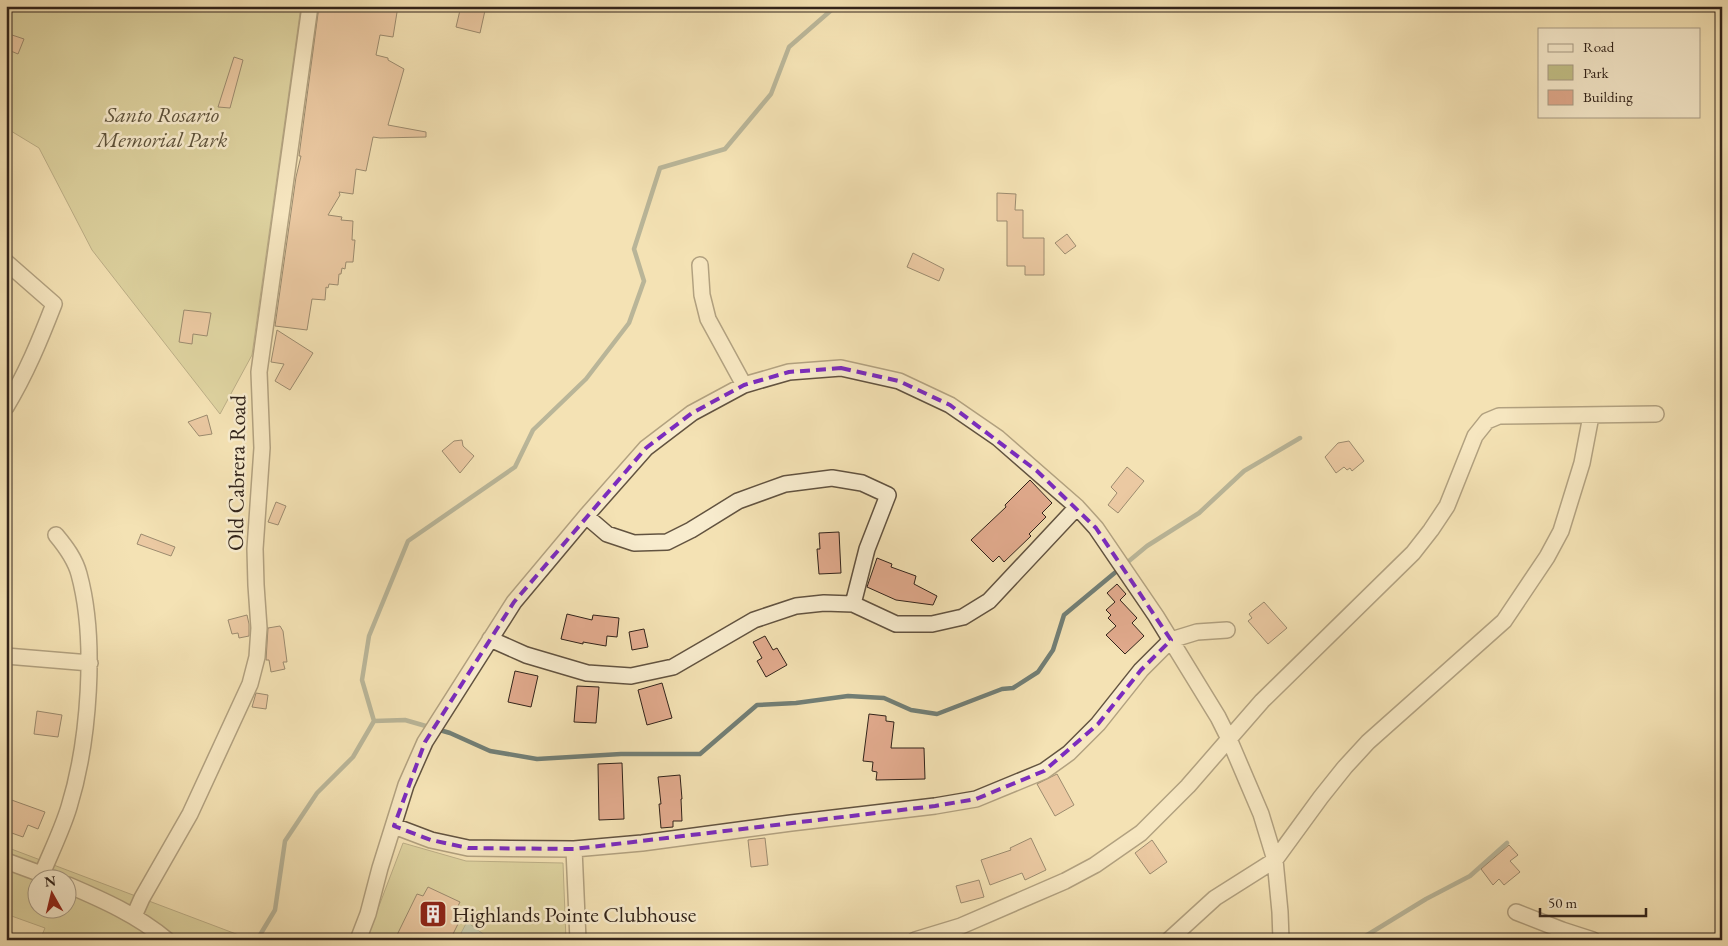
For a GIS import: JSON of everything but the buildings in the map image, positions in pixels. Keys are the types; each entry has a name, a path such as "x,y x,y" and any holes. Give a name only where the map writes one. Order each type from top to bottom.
{"street":[{"name":"Old Cabrera Road","path":"134,916 142,898 194,805 250,684 257,657 259,628 255,549 262,448 259,372 312,10"},
{"path":"6,262 54,304 35,353 6,407"},
{"path":"700,265 702,296 708,319 744,385"},
{"path":"358,940 368,914 406,785 425,742 514,602 586,516 646,448 692,413 744,385 789,372 842,368 899,380 950,405 998,438 1077,507 1096,528 1156,616 1229,739 1261,814 1275,860 1281,940"},
{"path":"915,940 964,933 1095,865 1141,833 1188,786 1262,701 1413,553 1431,530 1446,506 1475,436 1487,421 1499,416 1656,414"},
{"path":"1169,940 1215,898 1275,860 1321,796 1374,736 1504,621 1547,557 1560,531 1582,463 1591,416"},
{"path":"586,516 607,534 634,543 667,542 691,530 738,501 785,484 832,478 862,482 888,495 867,549 853,604"},
{"path":"490,639 526,655 587,673 631,676 673,666 754,620 796,606 824,603 853,604 896,624 932,624 963,617 989,601 1077,507"},
{"path":"50,868 69,808 78,772 85,727 90,663 86,610 79,573 70,553 56,535"},
{"path":"394,826 431,840 468,848 574,849 642,843 791,822 935,806 976,799 1044,771 1069,753 1098,724 1141,670 1171,640 1197,632 1227,630"},
{"path":"6,656 90,663"},
{"path":"574,849 578,940"},
{"path":"6,861 28,869"},
{"path":"78,889 134,916 167,940"},
{"path":"1516,912 1561,935 1593,940"}],"highlighted area":[{"path":"841,368 899,381 950,405 1037,471 1096,528 1171,640 1141,670 1098,724 1044,771 976,799 935,806 574,849 468,848 431,840 394,826 425,742 514,602 646,448 692,413 744,385 789,372"}],"green space":[{"name":"Santo Rosario Memorial Park","path":"6,6 301,6 252,355 220,414 92,250 39,148 6,128"},
{"path":"403,843 466,861 563,863 566,940 366,940"},
{"path":"6,847 62,868 28,868 28,918 78,918 78,874 252,940 40,940 45,928 6,914"}],"water":[{"path":"467,922 486,936 488,940 464,940 461,933"}],"waterway":[{"path":"257,940 275,910 285,841 317,793 353,757 374,721 362,680 369,636 408,541 515,467 533,430 586,379 629,323 644,281 634,249 660,168 725,149 771,94 789,47 836,6"},
{"path":"374,721 405,720 450,733 490,751 537,759 621,754 700,754 757,705 796,703 848,696 884,698 911,710 937,714 1002,689 1013,688 1038,672 1053,650 1064,615 1147,546 1199,513 1244,471 1300,438"},
{"path":"1359,940 1426,899 1470,876 1507,843"}],"place":[{"name":"Highlands Pointe Clubhouse","path":"433,914"}]}
